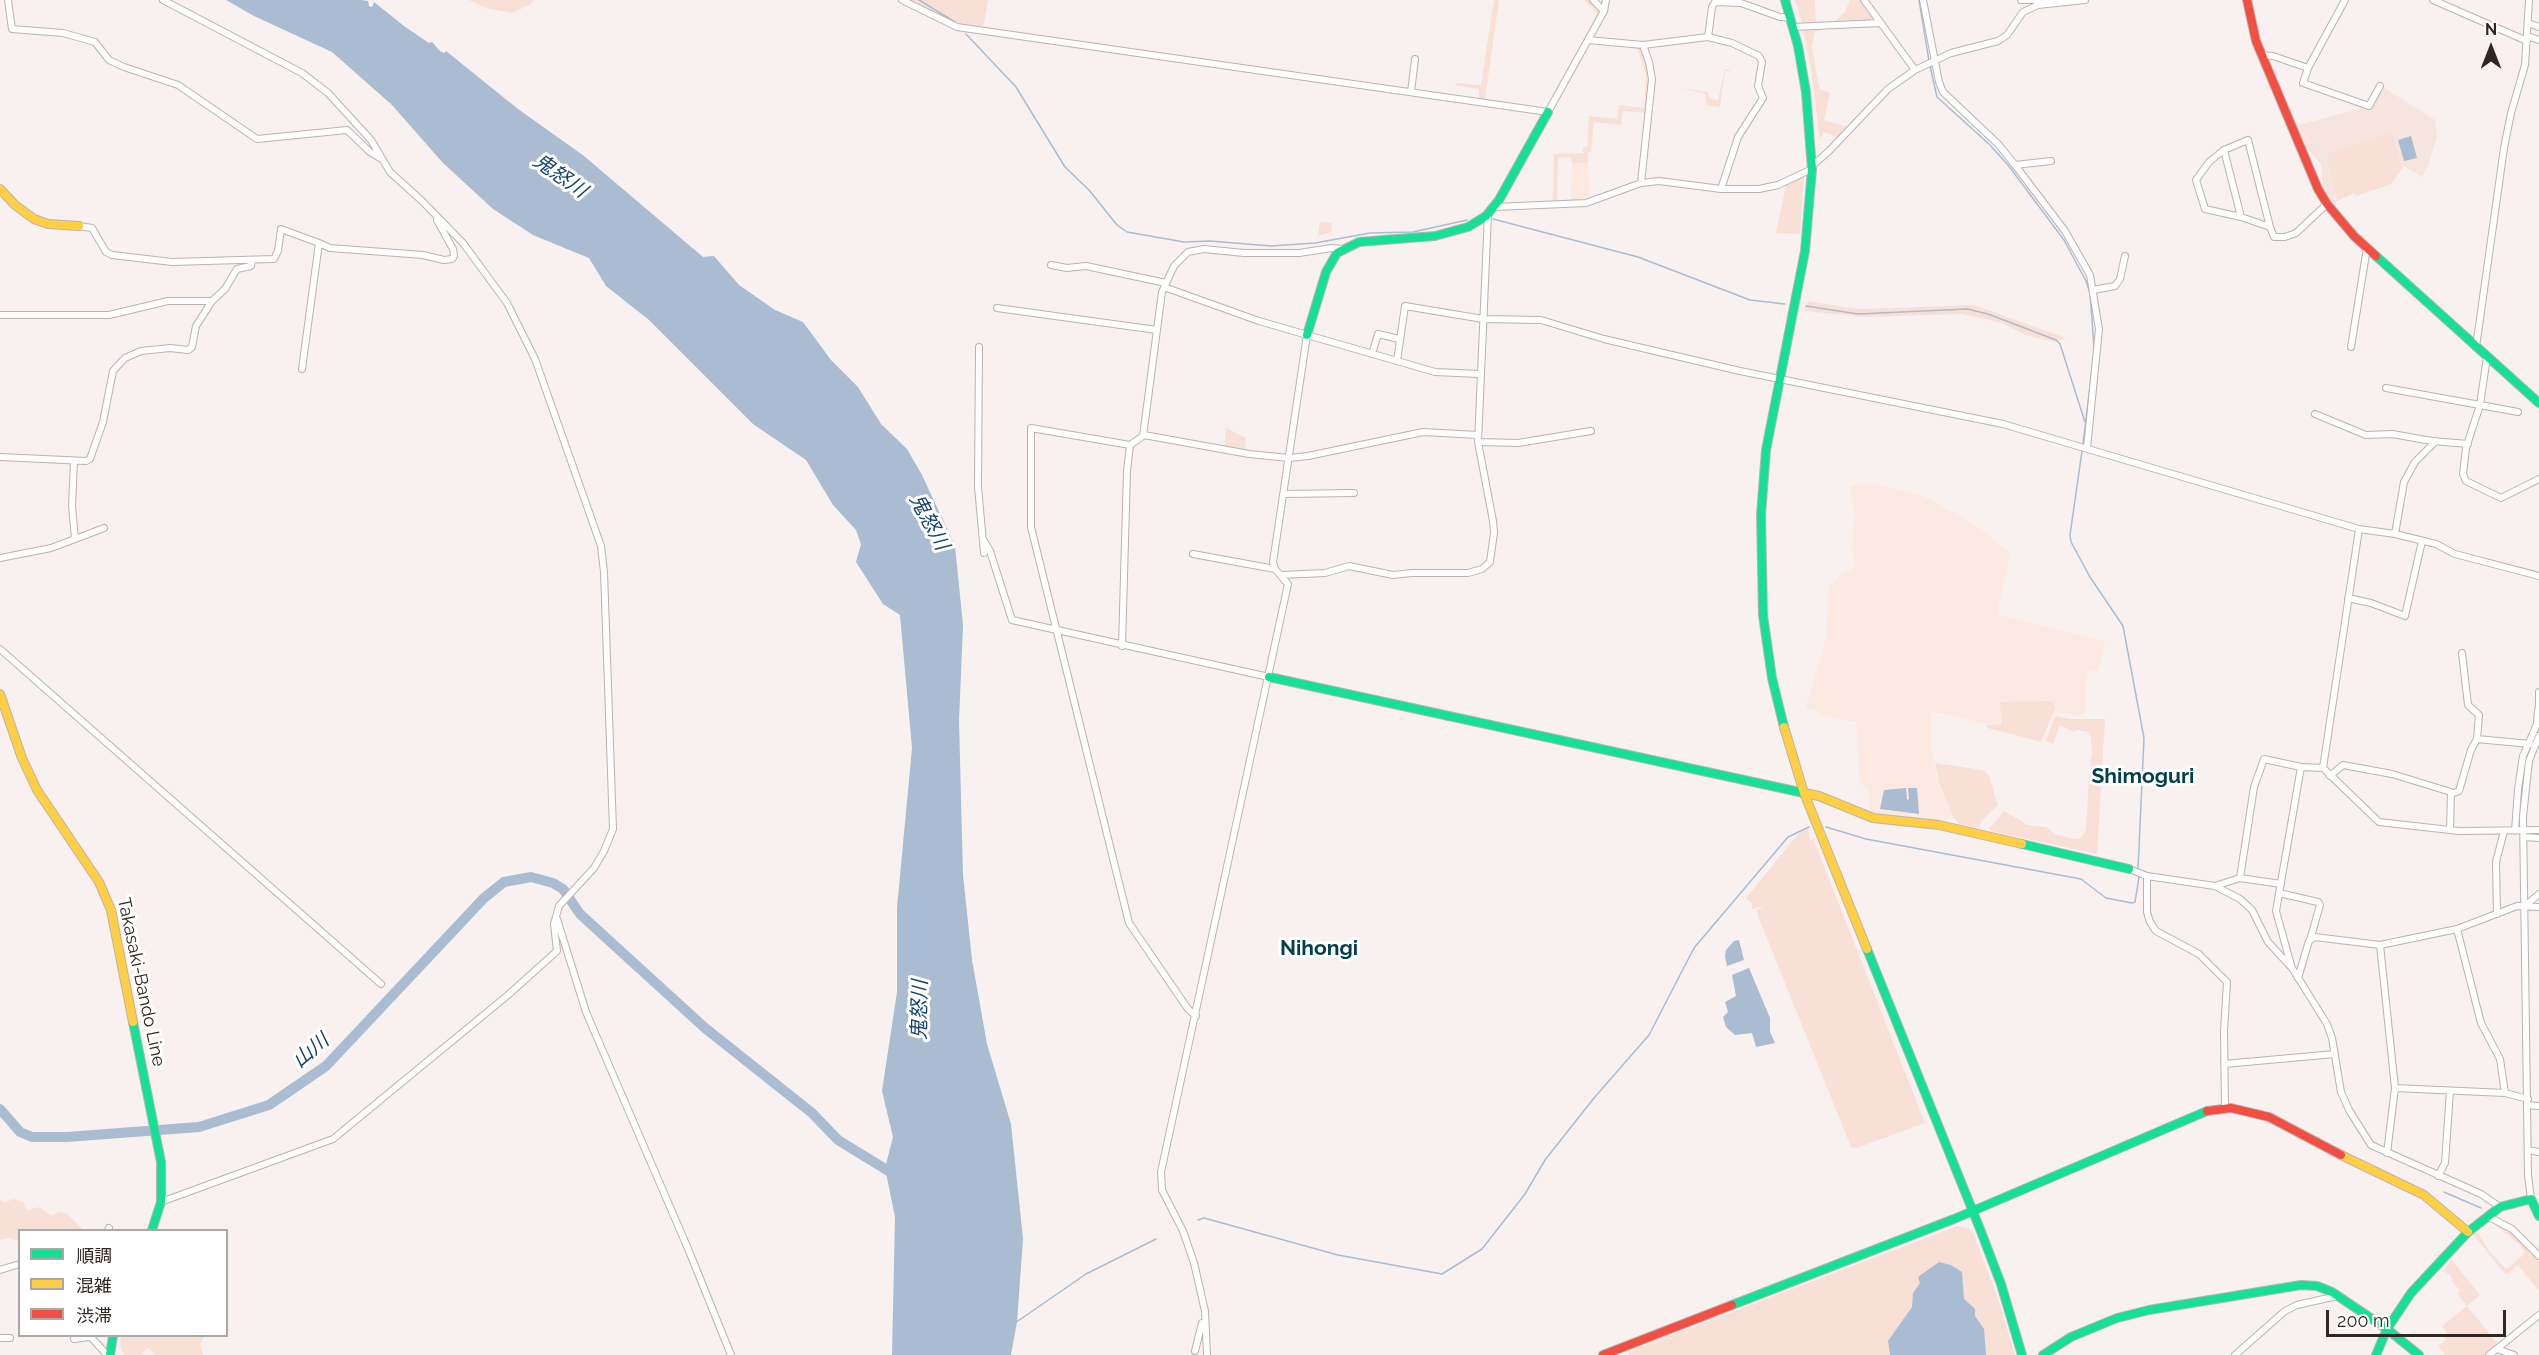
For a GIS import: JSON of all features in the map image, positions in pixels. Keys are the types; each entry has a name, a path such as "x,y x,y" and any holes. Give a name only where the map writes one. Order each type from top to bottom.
{"street":[{"path":"8,0 12,29 63,33 95,42 109,60 178,85 257,139 347,130 370,152 380,158"},
{"path":"160,1202 333,1139 508,995 557,951 554,924 559,906 594,868 613,829 604,572 601,546 535,359 507,303 463,243 390,172 370,140 328,93 302,73 163,0"},
{"path":"903,0 957,27 1548,112"},
{"path":"1593,0 1604,11"},
{"path":"1207,1355 1207,1323 1202,1296 1183,1231 1162,1190 1161,1172 1288,584 1272,562 1307,335 1326,272 1332,260 1342,249 1359,242 1435,236 1468,226 1495,207 1604,11 1606,0"},
{"path":"1785,0 1806,92 1812,167 1805,251 1766,450 1761,515 1763,615 1772,678 1781,720 1804,793 1973,1211 2001,1284 2022,1355"},
{"path":"1864,0 1915,70"},
{"path":"1923,0 1943,92 1998,144 2015,165 2065,231 2090,275 2099,329 2087,448"},
{"path":"2021,0 2054,0"},
{"path":"1495,207 1586,203 1641,183 1669,181 1738,190 1769,187 1812,167 1888,89 1915,70 1935,59 1998,41 2007,35 2024,12 2038,5 2085,0"},
{"path":"2247,0 2250,21 2261,55 2318,189 2327,204 2367,248 2539,403"},
{"path":"2345,0 2302,83 2368,106 2380,86"},
{"path":"2433,0 2527,38 2539,40"},
{"path":"2476,347 2504,148 2525,65 2529,0"},
{"path":"1708,37 1712,7 1715,2 1741,3 1792,23 1880,22"},
{"path":"2528,23 2539,27"},
{"path":"1588,40 1642,45 1708,37 1751,51 1759,56 1762,62 1757,83 1763,96 1762,102 1738,137 1721,189"},
{"path":"1641,183 1652,80 1649,62 1642,45"},
{"path":"2261,55 2273,56 2308,68"},
{"path":"1411,92 1416,59"},
{"path":"2270,226 2205,209 2196,180 2209,162 2224,150 2248,140 2274,237 2285,237 2296,233 2327,204"},
{"path":"2224,150 2241,217"},
{"path":"2015,165 2051,161"},
{"path":"0,189 15,205 34,219 48,224 92,228 106,252 112,255 187,263 274,259 278,251 281,229 330,248 452,259 453,249 434,214"},
{"path":"1282,575 1325,573 1349,566 1393,575 1468,573 1486,566 1491,557 1494,533 1478,439 1479,374 1488,214"},
{"path":"302,369 319,243"},
{"path":"1144,435 1165,285 1181,258 1197,249 1282,254 1306,253 1332,248 1342,249"},
{"path":"2351,347 2367,248"},
{"path":"2093,290 2115,286 2120,279 2125,256"},
{"path":"0,456 74,462 90,459 103,422 113,371 125,358 141,351 170,348 188,350 192,347 196,326 212,301 225,289 237,268 251,266 252,260"},
{"path":"1051,265 1067,268 1086,266 1165,285 1231,312 1434,372 1479,374"},
{"path":"0,315 109,315 168,301 212,301"},
{"path":"1397,361 1405,306 1483,319 1532,319 1552,322 1604,339 1779,379 2003,424 2359,529 2395,534 2436,544 2456,554 2539,576"},
{"path":"997,308 1157,330"},
{"path":"1372,354 1378,334 1399,339"},
{"path":"980,347 978,487 984,553"},
{"path":"2487,357 2480,405 2468,444 2463,474 2466,481 2500,498 2539,479"},
{"path":"2386,388 2518,412"},
{"path":"2315,414 2366,435 2392,434 2468,444"},
{"path":"1196,1016 1188,1009 1129,923 1031,527 1030,428 1130,445 1144,435 1249,454 1289,458 1422,432 1518,443 1591,431"},
{"path":"2395,534 2404,482 2415,462 2436,441"},
{"path":"1122,646 1127,471 1130,445"},
{"path":"74,462 72,506 75,538"},
{"path":"1284,494 1354,493"},
{"path":"0,558 51,549 104,528"},
{"path":"2323,768 2359,529"},
{"path":"982,539 990,551 1012,620 1122,646 1804,793 1836,802 1873,818 1939,825 2139,873 2215,886 2234,894 2252,909 2268,942 2292,968 2327,1024 2341,1092 2349,1110 2371,1145 2481,1194 2500,1207"},
{"path":"2348,598 2371,603 2405,616 2422,541"},
{"path":"1193,554 1275,569"},
{"path":"0,649 381,984"},
{"path":"2330,776 2343,765 2372,769 2451,794 2458,791 2471,750 2477,739 2479,715 2468,705 2462,653"},
{"path":"2538,1213 2531,1199 2528,1175 2524,834 2527,743 2536,724 2539,692"},
{"name":"Takasaki-Bando Line","path":"0,694 22,758 37,790 93,872 108,901 118,939 162,1172 160,1202 152,1229"},
{"path":"2515,831 2518,789 2526,761 2536,746 2539,736"},
{"path":"2477,739 2527,743 2536,746"},
{"path":"2240,878 2254,786 2264,759 2301,767 2323,768 2379,822 2450,830 2515,831 2539,838"},
{"path":"2292,968 2276,911 2301,767"},
{"path":"2518,789 2526,790"},
{"path":"2450,830 2451,794"},
{"path":"2524,834 2539,830"},
{"path":"2497,914 2496,862 2504,831"},
{"path":"2139,873 2147,912 2156,931 2199,954 2227,982 2225,1108"},
{"path":"2215,886 2240,878 2281,884"},
{"path":"2279,893 2318,902 2320,905 2298,978"},
{"path":"2310,940 2315,937 2380,945 2457,929 2525,905 2539,894"},
{"path":"2525,905 2539,907"},
{"path":"557,915 558,926 590,1021 731,1355"},
{"path":"2457,929 2481,1023 2500,1059 2505,1093"},
{"path":"2380,945 2395,1088 2386,1153"},
{"path":"2224,1064 2335,1054"},
{"path":"2395,1088 2505,1093 2539,1106"},
{"path":"2438,1176 2445,1163 2450,1090"},
{"path":"1603,1355 1973,1211 2194,1114 2225,1108 2255,1112 2269,1117 2328,1149 2410,1187 2437,1203 2468,1232"},
{"path":"2528,1150 2539,1152"},
{"path":"2376,1355 2387,1329 2411,1293 2468,1232 2500,1207 2531,1199"},
{"path":"2487,1216 2512,1229 2539,1256"},
{"path":"0,1270 18,1265"},
{"path":"2043,1355 2092,1327 2117,1318 2150,1310 2301,1285 2317,1286 2337,1296 2387,1329 2419,1355"},
{"path":"1195,1351 1202,1329 1202,1296"},
{"path":"2235,1355 2285,1311 2297,1305 2337,1296"},
{"path":"2489,1355 2539,1315"},
{"path":"2529,1323 2539,1326"},
{"path":"74,1339 85,1337"},
{"path":"91,1337 109,1355"},
{"path":"109,1355 113,1337"},
{"path":"0,1338 10,1338"},
{"path":"2497,1349 2511,1354"}],"shaded area":[{"path":"469,0 533,0 531,4 512,13 485,8"},
{"path":"907,0 988,0 982,28 951,23"},
{"path":"1494,0 1499,0 1485,100 1479,99 1479,89 1454,85 1457,83 1481,85"},
{"path":"1584,0 1591,0 1601,11 1547,107 1598,13"},
{"path":"1795,0 1815,0 1816,24 1802,23"},
{"path":"1850,0 1861,0 1875,21 1865,23 1835,21 1845,12"},
{"path":"1833,25 1867,27 1830,27 1815,32 1812,46 1818,83 1820,89 1830,93 1824,120 1849,127 1839,138 1823,132 1820,140 1812,75 1803,28"},
{"path":"1637,47 1641,47 1650,74 1647,113 1623,111 1621,125 1594,122 1588,163 1572,163 1571,157 1558,158 1557,204 1553,204 1554,154 1583,153 1583,147 1587,147 1589,116 1617,119 1619,105 1644,108 1646,74"},
{"path":"1725,69 1732,71 1725,71 1720,107 1706,105 1706,94 1680,88 1708,92 1709,99 1718,100"},
{"path":"2383,87 2435,120 2437,136 2429,163 2422,177 2404,166 2391,184 2356,196 2354,193 2332,204 2323,190 2321,164 2302,143 2295,126 2366,107"},
{"path":"2392,132 2402,169 2391,184 2356,196 2354,193 2338,200 2327,160 2331,151"},
{"path":"1572,163 1588,163 1590,202 1571,205"},
{"path":"1804,176 1800,234 1776,233 1786,185"},
{"path":"1320,222 1332,223 1331,232 1318,236"},
{"path":"1807,301 1858,309 1974,305 2066,338 2055,342 2026,335 2002,323 1962,314 1865,317 1805,311"},
{"path":"1226,428 1246,438 1245,450 1224,448"},
{"path":"1872,483 1925,497 1973,524 2008,551 2010,554 1998,609 1999,615 2105,642 2098,671 2089,669 2087,673 2086,713 2080,715 2054,712 2057,707 2052,700 2012,703 2000,701 2000,724 1985,724 1941,713 1931,713 1931,746 1938,783 1951,809 1951,819 1931,820 1870,814 1868,788 1860,783 1856,722 1820,715 1818,711 1806,707 1826,639 1829,587 1839,576 1853,568 1855,561 1852,548 1855,512 1851,498 1851,486"},
{"path":"2052,701 2056,707 2041,742 1988,728 1985,725 2001,724 2000,702"},
{"path":"2057,716 2070,719 2105,719 2097,854 1990,831 2004,811 2028,825 2046,827 2055,834 2074,839 2079,839 2086,830 2092,754 2091,738 2088,732 2077,730 2074,732 2060,725 2053,744 2046,741 2054,718"},
{"path":"1935,763 1983,770 1989,776 1998,805 1981,822 1979,828 1959,824 1953,816 1939,783"},
{"path":"1808,828 1810,841 1813,838 1925,1123 1857,1148 1851,1147 1758,916 1757,910 1764,906 1752,909 1752,903 1746,898 1797,835"},
{"path":"14,1199 23,1202 27,1210 40,1207 51,1216 59,1212 66,1213 83,1229 18,1229 18,1241 8,1238 0,1240 0,1200 5,1202"},
{"path":"2489,1220 2511,1232 2539,1258 2539,1291 2518,1265 2506,1275 2473,1234 2477,1232 2489,1251 2505,1268 2523,1255 2524,1251 2519,1244"},
{"path":"1957,1226 1970,1229 1974,1235 2000,1304 2015,1355 1629,1355 1628,1352"},
{"path":"2451,1259 2480,1295 2467,1306 2457,1294 2460,1291 2451,1276 2444,1271"},
{"path":"2467,1306 2499,1345 2487,1355 2445,1355 2438,1346 2446,1340 2443,1336 2447,1333 2442,1326"},
{"path":"121,1337 204,1337 200,1344 203,1355 156,1355 148,1348 141,1355 124,1355 120,1346"}],"water":[{"name":"鬼怒川","path":"226,0 362,0 368,1 369,6 372,7 374,2 404,26 429,43 432,42 440,51 444,53 446,51 518,109 584,156 703,257 714,256 739,285 775,310 803,322 831,360 858,387 881,424 907,449 922,475 955,546 963,625 959,721 963,875 972,960 987,1044 1011,1124 1023,1239 1017,1322 1011,1355 892,1355 895,1217 885,1168 893,1137 882,1091 897,992 897,908 912,748 900,615 883,604 856,562 861,544 856,530 833,505 806,460 753,424 649,320 606,286 589,258 533,235 493,209 443,163 392,105 332,52 254,16"},
{"path":"2411,136 2417,158 2404,161 2398,140"},
{"path":"1906,788 1907,800 1909,799 1908,788 1917,788 1919,814 1880,809 1884,790"},
{"path":"1739,940 1744,960 1727,966 1726,950 1734,941"},
{"path":"1749,968 1770,1018 1770,1032 1775,1043 1756,1047 1752,1033 1735,1035 1726,1027 1723,1017 1728,1012 1725,1002 1736,996 1732,975"},
{"path":"1939,1262 1951,1265 1962,1272 1964,1299 1975,1309 1975,1316 1984,1329 1986,1355 1890,1355 1888,1341 1912,1307 1913,1293 1920,1283 1918,1277"}],"waterway":[{"path":"919,0 955,22"},
{"path":"1919,0 1929,61"},
{"path":"966,34 1016,87 1065,167 1089,190 1117,225 1127,232 1184,242 1210,241 1271,246 1315,243 1370,233 1413,232 1467,220"},
{"path":"1930,66 1937,97 1990,145 2008,165 2064,240 2090,293 2094,347"},
{"path":"1493,219 1638,257 1750,300 1785,304"},
{"path":"1806,306 1858,314 1967,309 1988,314 2056,340 2060,344 2085,422"},
{"path":"2083,444 2094,352"},
{"path":"2082,451 2070,535 2071,542 2090,577 2123,626 2144,738 2138,869"},
{"path":"1198,1220 1204,1218 1338,1255 1442,1274 1482,1249 1525,1194 1545,1160 1594,1098 1649,1035 1694,948 1788,837 1809,827"},
{"path":"1826,827 1866,839 2081,879 2106,898 2132,903 2135,902 2139,877"},
{"name":"山川","path":"0,1109 20,1132 32,1137 67,1137 199,1127 269,1105 326,1066 484,898 504,882 531,877 553,883 563,889 580,914 705,1028 812,1113 838,1140 895,1175"},
{"path":"2444,1192 2481,1208"},
{"path":"1015,1323 1086,1274 1156,1239"},
{"path":"2529,1242 2539,1251"}],"traffic: fast":[{"path":"1784,727 1772,678 1763,615 1761,515 1766,450 1805,251 1812,169 1806,92 1798,46 1785,0"},
{"path":"1307,335 1326,272 1337,253 1359,242 1435,236 1468,227 1486,216 1499,200 1548,112"},
{"path":"2376,256 2539,403"},
{"path":"1269,677 1804,793"},
{"path":"2022,844 2129,869"},
{"path":"1867,949 2001,1284 2022,1355"},
{"path":"133,1022 161,1162 161,1202 152,1229"},
{"path":"1732,1305 1954,1219 2207,1111"},
{"path":"2376,1355 2387,1329 2411,1293 2468,1232 2500,1207 2531,1199 2539,1216"},
{"path":"2043,1355 2071,1337 2117,1318 2149,1310 2301,1285 2317,1286 2332,1292 2387,1329 2419,1355"},
{"path":"110,1355 113,1337"}],"traffic: slow":[{"path":"0,189 15,205 34,219 48,224 79,226"},
{"path":"0,694 22,758 37,790 99,882 111,910 133,1022"},
{"path":"1784,727 1804,793 1867,949"},
{"path":"1804,793 1819,796 1873,818 1939,825 2022,844"},
{"path":"2341,1155 2424,1195 2468,1232"}],"traffic: jam":[{"path":"2247,0 2256,41 2318,189 2327,204 2354,236 2376,256"},
{"path":"2207,1111 2231,1108 2269,1117 2341,1155"},
{"path":"1603,1355 1732,1305"}],"district":[{"name":"Shimoguri","path":"2143,777"},
{"name":"Nihongi","path":"1319,949"}]}
